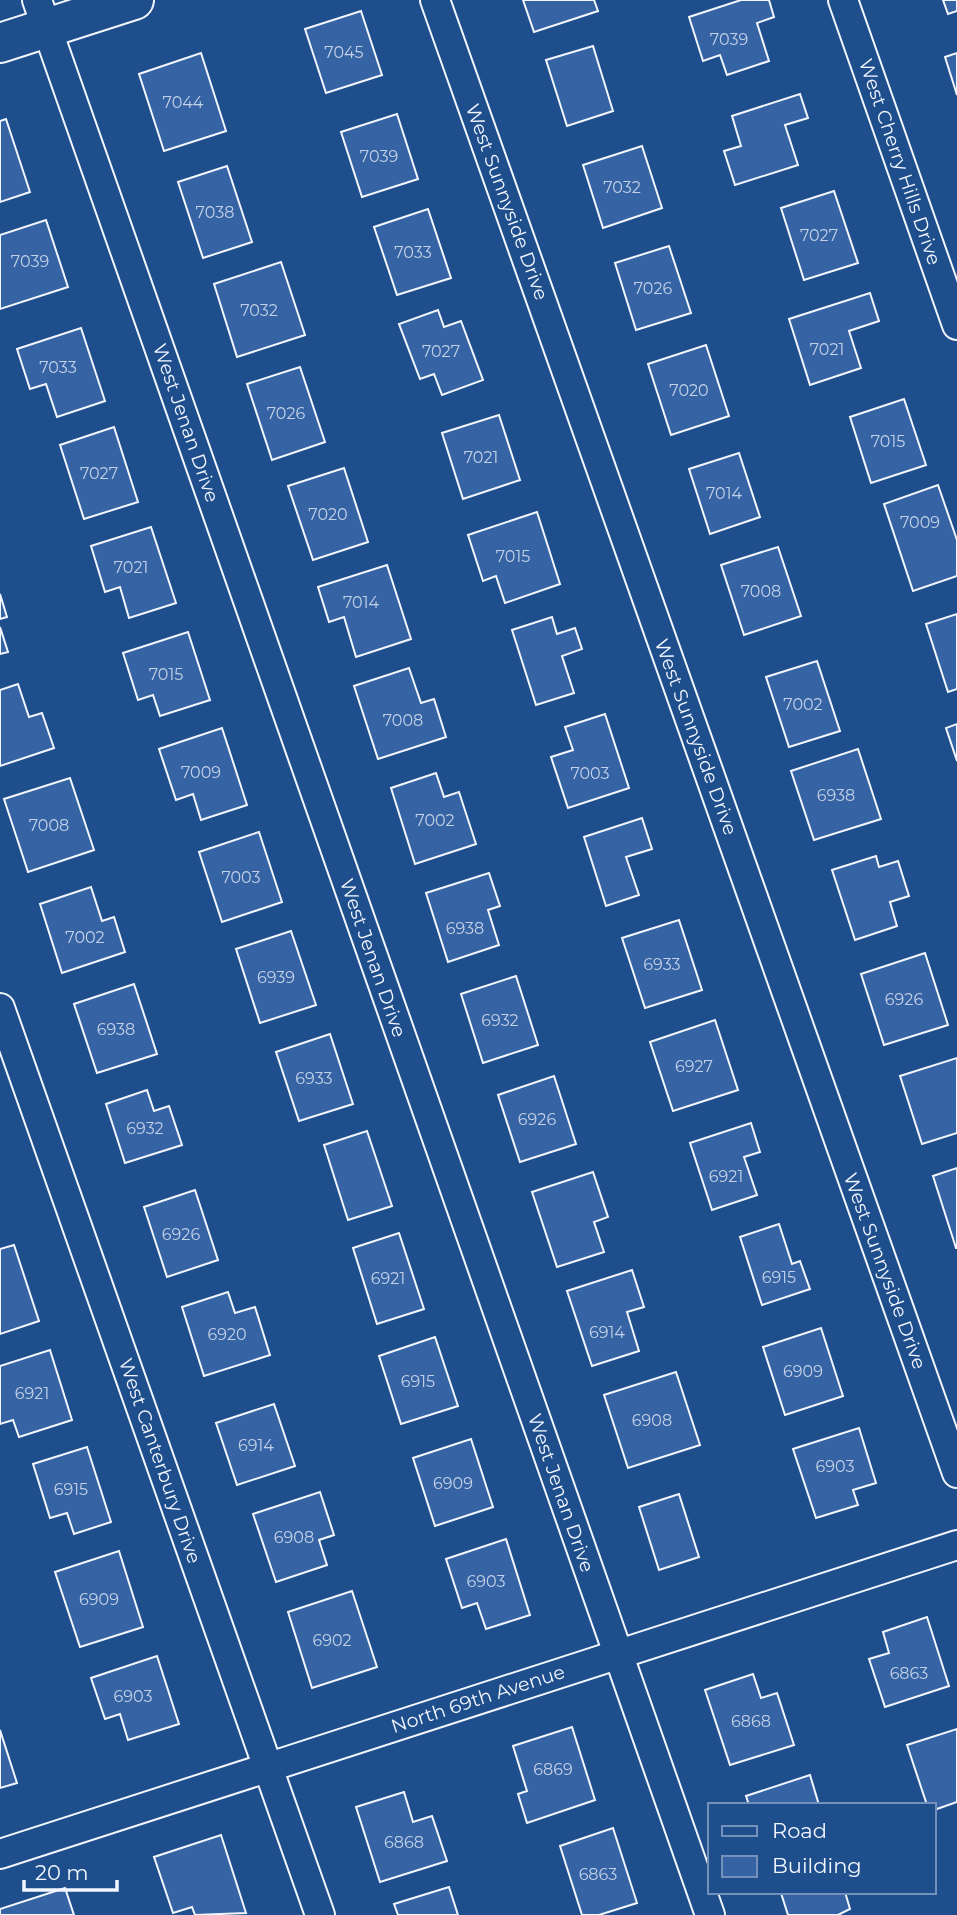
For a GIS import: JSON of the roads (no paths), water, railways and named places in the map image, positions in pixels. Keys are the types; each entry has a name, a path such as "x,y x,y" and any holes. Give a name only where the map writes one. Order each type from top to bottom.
{"street":[{"path":"0,43 42,14 134,0"},
{"name":"West Sunnyside Drive","path":"435,0 957,1473"},
{"name":"West Cherry Hills Drive","path":"843,0 957,325"},
{"name":"West Jenan Drive","path":"42,14 710,1915"},
{"name":"West Canterbury Drive","path":"0,1008 320,1915"},
{"name":"North 69th Avenue","path":"0,1854 957,1545"}]}
